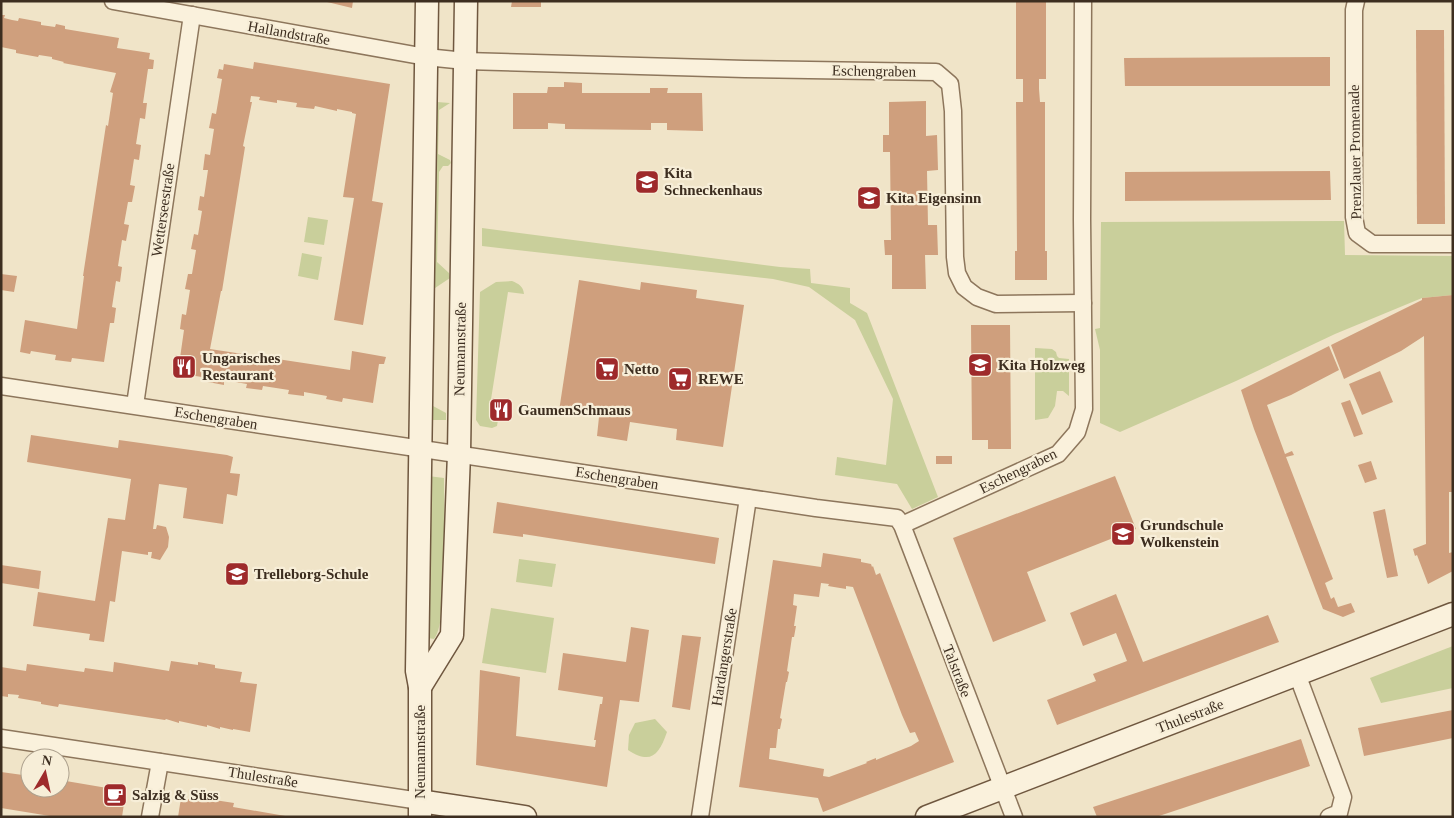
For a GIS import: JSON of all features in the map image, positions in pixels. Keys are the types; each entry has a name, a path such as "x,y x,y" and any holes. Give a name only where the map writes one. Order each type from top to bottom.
{"street":[{"name":"Hallandstraße","path":"113,1 426,57 465,61"},
{"name":"Neumannstraße","path":"420,809 420,687 417,671 427,1"},
{"name":"Neumannstraße","path":"420,687 452,636 459,454 466,1"},
{"name":"Eschengraben","path":"1,386 748,498 897,518 902,525 1058,454 1077,432 1084,409 1082,219 1083,1"},
{"name":"Prenzlauer Promenade","path":"1356,1 1354,10 1354,217 1357,233 1372,244 1453,244"},
{"name":"Wetterseestraße","path":"135,405 192,15"},
{"name":"Eschengraben","path":"465,61 936,72 950,84 951,90 955,257 957,273 964,287 977,297 996,304 1084,303"},
{"name":"Hardangerstraße","path":"700,817 748,498"},
{"name":"Talstraße","path":"902,525 1014,817"},
{"name":"Thulestraße","path":"927,817 1453,614"},
{"path":"1298,674 1343,797 1339,812 1329,817"},
{"name":"Thulestraße","path":"1,738 160,762 420,809 525,817"},
{"path":"150,817 160,762"}],"green space":[{"path":"437,102 450,103 439,110 438,154 450,160 451,163 448,166 443,166 439,172 437,262 449,273 450,278 435,288 433,406 446,413 446,420 429,420"},
{"path":"308,217 328,220 324,245 304,242"},
{"path":"1344,221 1345,255 1453,256 1453,295 1422,298 1335,334 1236,381 1120,432 1100,423 1100,350 1095,329 1100,328 1101,222"},
{"path":"482,228 780,267 810,269 811,283 850,288 850,303 867,313 938,497 912,509 897,484 835,475 837,457 886,465 893,399 855,320 809,287 773,279 482,246"},
{"path":"302,253 322,257 318,280 298,276"},
{"path":"512,281 523,289 524,294 508,292 489,412 499,414 497,426 492,428 480,426 476,420 480,292 496,282"},
{"path":"1035,348 1052,349 1059,358 1069,359 1069,396 1063,391 1057,391 1055,406 1048,418 1035,420"},
{"path":"428,476 444,478 444,588 439,629 434,639 428,638"},
{"path":"519,559 556,564 552,587 516,582"},
{"path":"491,608 554,618 546,673 482,663"},
{"path":"1453,646 1453,688 1381,703 1370,678"},
{"path":"655,719 667,732 657,752 648,757 643,757 628,750 629,735 635,723"}],"building":[{"path":"323,1 353,1 352,8"},
{"path":"512,1 541,1 541,7 511,7"},
{"path":"1016,1 1046,1 1046,79 1039,79 1039,89 1040,102 1045,102 1045,251 1047,251 1047,280 1015,280 1015,251 1017,251 1016,102 1023,102 1023,79 1016,79"},
{"path":"1,15 5,15 4,18 12,20 18,21 19,18 55,27 56,24 65,26 65,29 119,38 117,48 150,53 149,59 154,60 153,69 148,69 143,103 147,103 145,119 140,118 136,144 141,145 139,160 134,159 130,185 135,186 132,202 128,202 124,224 129,225 126,241 122,240 118,266 122,267 120,282 116,281 112,307 116,308 114,323 110,323 104,362 72,358 71,362 55,360 56,355 31,351 30,354 20,352 25,320 77,329 83,276 106,125 108,126 113,93 110,92 116,73 63,63 52,59 52,57 39,55 38,57 16,53 16,50 1,47"},
{"path":"1416,30 1444,30 1445,224 1417,224"},
{"path":"1330,57 1330,86 1125,86 1124,58"},
{"path":"254,62 390,84 372,201 383,203 363,325 334,320 354,198 343,197 356,114 315,106 314,109 296,107 297,103 277,100 277,103 259,100 260,97 251,96 250,102 252,102 243,146 245,147 222,291 210,349 350,370 352,351 386,357 384,364 379,364 373,403 343,398 342,402 326,399 327,396 304,392 304,396 288,394 289,390 263,386 262,390 246,388 247,384 224,380 224,385 208,382 208,378 177,373 178,367 175,366 176,358 180,358 184,330 180,329 182,314 186,315 190,290 185,289 188,274 192,274 196,250 191,249 194,234 198,235 202,211 198,210 200,196 204,197 208,170 203,170 205,154 210,155 214,129 209,128 212,113 216,114 222,79 217,78 219,69 223,70 224,64 253,69"},
{"path":"564,82 582,83 582,93 650,93 650,88 668,88 667,93 702,93 703,131 667,130 667,123 651,123 651,130 565,129 565,124 548,123 548,129 513,129 513,93 547,93 548,87 564,87"},
{"path":"926,101 926,136 937,135 938,170 927,171 928,225 937,225 938,255 925,255 926,289 892,289 892,255 885,255 884,240 891,240 890,152 883,152 883,135 889,135 889,102"},
{"path":"1330,171 1331,200 1125,201 1125,172"},
{"path":"1,274 17,276 14,292 1,290"},
{"path":"579,280 640,290 641,282 697,290 696,298 744,305 723,447 676,440 677,429 630,422 627,441 597,436 599,417 559,411"},
{"path":"1453,295 1453,492 1449,492 1449,553 1453,552 1453,571 1428,584 1413,549 1426,544 1424,336 1401,351 1344,379 1331,345 1422,300 1422,298"},
{"path":"971,325 1010,325 1011,449 988,449 988,440 972,440"},
{"path":"1329,346 1339,370 1267,405 1285,454 1292,451 1294,455 1286,457 1333,579 1325,583 1331,599 1334,597 1338,607 1351,603 1355,612 1343,617 1323,609 1254,429 1241,390"},
{"path":"1380,371 1393,402 1362,415 1349,384"},
{"path":"1350,400 1363,434 1354,437 1341,403"},
{"path":"491,403 507,406 506,414 490,412"},
{"path":"31,435 118,448 119,440 227,455 233,457 230,473 240,474 237,496 227,494 223,524 183,518 187,488 159,484 153,529 156,529 157,525 166,527 169,537 168,547 160,560 151,558 152,552 148,552 148,555 122,551 115,602 110,601 104,642 89,640 90,634 33,626 38,592 95,601 108,518 125,520 131,479 27,462"},
{"path":"936,456 952,456 952,464 936,464"},
{"path":"1371,461 1377,479 1365,483 1358,465"},
{"path":"1115,476 1136,529 1027,572 1046,621 993,642 953,538"},
{"path":"497,502 719,538 715,564 523,534 523,537 493,533"},
{"path":"1385,509 1398,576 1387,578 1373,512"},
{"path":"823,553 861,559 861,562 873,566 876,575 880,573 954,762 823,812 818,798 739,787 773,560 821,567","holes":["821,583 829,584 828,586 846,589 846,586 853,587 902,715 910,733 915,732 919,741 911,746 829,777 823,776 824,769 769,759 770,748 776,748 778,729 780,729 782,719 780,718 789,672 787,671 792,637 794,637 796,626 794,626 797,606 793,605 794,594 819,597"]},
{"path":"1,565 41,571 39,589 1,583"},
{"path":"1116,594 1143,662 1268,615 1279,642 1057,725 1047,700 1096,681 1093,674 1127,661 1116,633 1083,646 1070,613"},
{"path":"631,627 649,630 639,702 620,700 607,787 476,765 480,670 520,677 516,736 595,747 596,740 594,740 600,704 602,704 603,697 558,690 563,653 626,662"},
{"path":"682,635 701,637 690,710 672,707"},
{"path":"171,661 198,665 198,662 215,665 215,668 242,672 240,682 257,684 250,732 59,704 58,707 18,698 19,695 8,694 8,697 1,696 1,667 26,671 27,664 84,672 85,668 113,672 114,662 169,671"},
{"path":"1453,710 1453,738 1364,756 1358,728"},
{"path":"1301,739 1310,766 1156,817 1097,817 1093,807"},
{"path":"1,772 20,775 20,798 70,798 70,782 119,790 124,792 125,797 122,817 56,817 1,808"},
{"path":"181,798 208,802 208,799 234,803 233,807 291,817 178,817"}],"place":[{"name":"Kita Schneckenhaus","path":"647,182"},
{"name":"Kita Eigensinn","path":"869,198"},
{"name":"Kita Holzweg","path":"980,365"},
{"name":"Ungarisches Restaurant","path":"184,367"},
{"name":"Netto","path":"607,369"},
{"name":"REWE","path":"680,379"},
{"name":"GaumenSchmaus","path":"501,410"},
{"name":"Grundschule Wolkenstein","path":"1123,534"},
{"name":"Trelleborg-Schule","path":"237,574"},
{"name":"Salzig & Süss","path":"115,795"}]}
